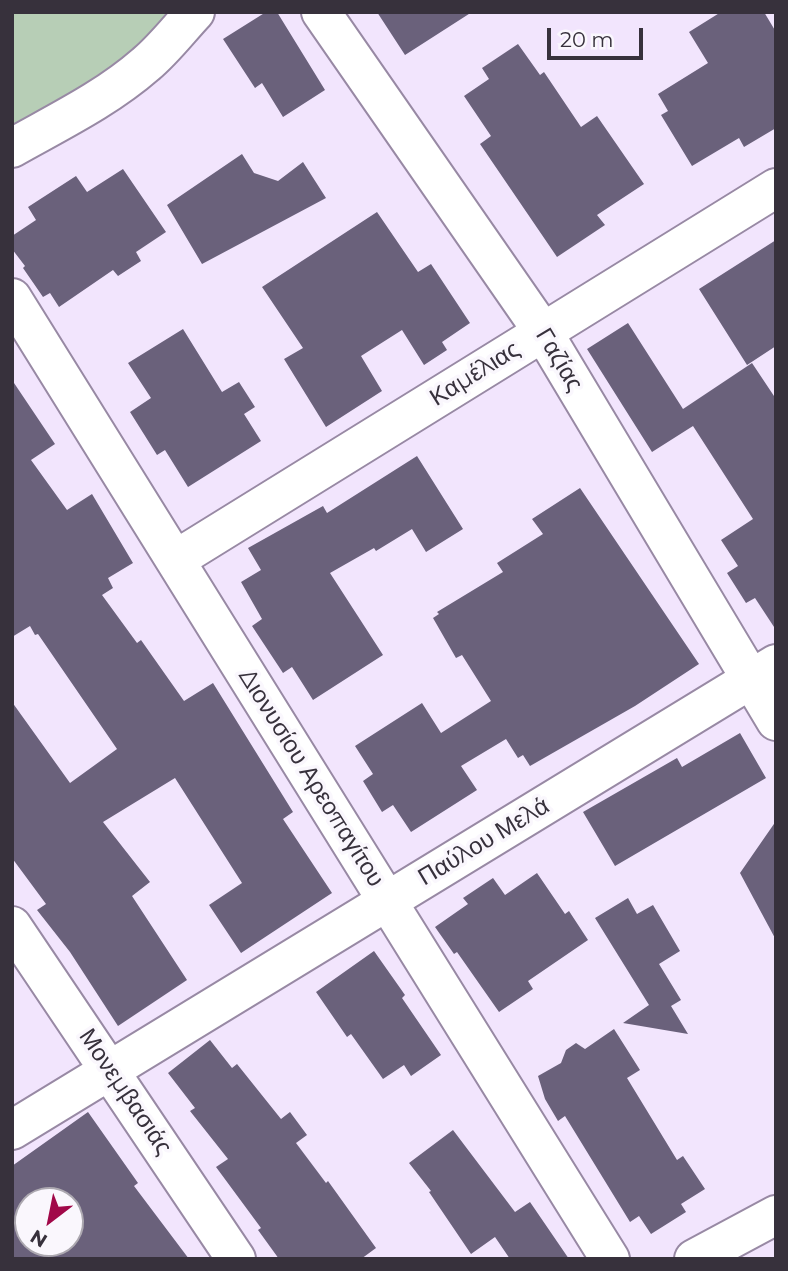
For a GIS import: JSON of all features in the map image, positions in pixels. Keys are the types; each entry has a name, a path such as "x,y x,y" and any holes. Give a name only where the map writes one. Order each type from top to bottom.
{"street":[{"path":"12,148 85,107 148,63 195,12"},
{"name":"Γαζίας","path":"321,12 543,332 763,672 776,722"},
{"name":"Καμέλιας","path":"175,560 776,188"},
{"name":"Διονυσίου Αρεοπαγίτου","path":"12,298 610,1259"},
{"name":"Παύλου Μελά","path":"12,1130 763,672"},
{"name":"Μονεμβασιάς","path":"12,926 236,1259"},
{"path":"694,1259 776,1215"}],"green space":[{"path":"12,12 172,12 98,92 12,145"}],"building":[{"path":"266,12 277,12 325,90 283,117 262,83 255,88 223,39"},
{"path":"377,12 472,12 405,55"},
{"path":"721,12 764,12 776,32 776,128 744,147 739,138 692,166 661,115 668,111 658,94 708,63 689,32"},
{"path":"518,44 540,75 544,72 581,127 597,116 644,184 597,215 605,225 557,257 480,144 491,136 464,96 489,79 482,68"},
{"path":"242,154 254,173 278,181 303,162 326,198 202,264 167,205"},
{"path":"123,169 166,232 136,252 141,261 118,276 113,270 59,307 50,293 43,297 23,268 25,266 12,249 12,236 36,220 28,207 76,176 87,192"},
{"path":"377,212 418,272 431,264 470,323 442,342 447,350 424,365 402,330 361,356 382,391 326,427 284,359 303,348 262,287"},
{"path":"776,240 776,346 747,365 699,289"},
{"path":"628,323 683,409 752,363 776,399 776,630 755,598 746,603 727,573 738,566 721,540 753,519 693,426 652,452 587,349"},
{"path":"183,329 222,392 239,382 255,407 244,414 261,441 188,487 165,450 157,455 130,412 151,398 128,363"},
{"path":"12,380 55,444 31,460 67,510 92,494 133,563 108,578 113,588 102,595 137,643 141,640 184,701 213,683 293,812 283,819 332,893 241,953 209,905 242,883 175,778 103,822 150,882 132,896 187,980 118,1026 70,952 37,910 46,904 12,858 12,702 70,783 117,749 38,634 35,635 30,626 12,637"},
{"path":"417,456 463,529 426,552 412,529 376,551 374,548 330,573 383,655 313,700 292,667 283,673 252,626 262,619 241,582 261,570 248,548 323,506 327,513"},
{"path":"580,488 699,664 635,706 530,766 523,755 518,758 506,739 461,766 477,790 411,832 393,805 382,812 363,781 373,774 355,746 422,703 441,733 491,701 462,655 456,658 433,618 439,614 437,612 503,572 497,563 543,534 532,519"},
{"path":"740,733 766,778 615,866 583,812 677,758 682,767"},
{"path":"776,821 776,940 740,873"},
{"path":"537,873 565,914 569,911 588,940 528,981 533,989 499,1012 457,952 454,954 435,927 468,904 463,898 493,878 505,895"},
{"path":"628,898 637,914 653,905 680,951 659,964 681,1000 671,1006 688,1034 623,1023 649,1005 595,918"},
{"path":"374,951 405,995 402,998 441,1055 411,1076 404,1065 383,1079 351,1034 347,1037 316,992"},
{"path":"614,1029 640,1070 627,1078 677,1160 683,1156 705,1189 681,1204 686,1212 651,1234 639,1216 630,1222 565,1116 558,1121 545,1099 538,1076 561,1063 566,1050 576,1043 585,1049"},
{"path":"210,1040 232,1068 237,1064 281,1119 290,1112 307,1135 296,1143 326,1183 328,1181 376,1248 361,1259 279,1259 258,1230 261,1228 216,1167 228,1159 190,1111 195,1108 168,1073"},
{"path":"88,1112 138,1183 134,1186 189,1259 12,1259 12,1166"},
{"path":"453,1130 515,1212 530,1202 569,1259 510,1259 495,1237 471,1254 429,1192 431,1191 409,1163"}]}
